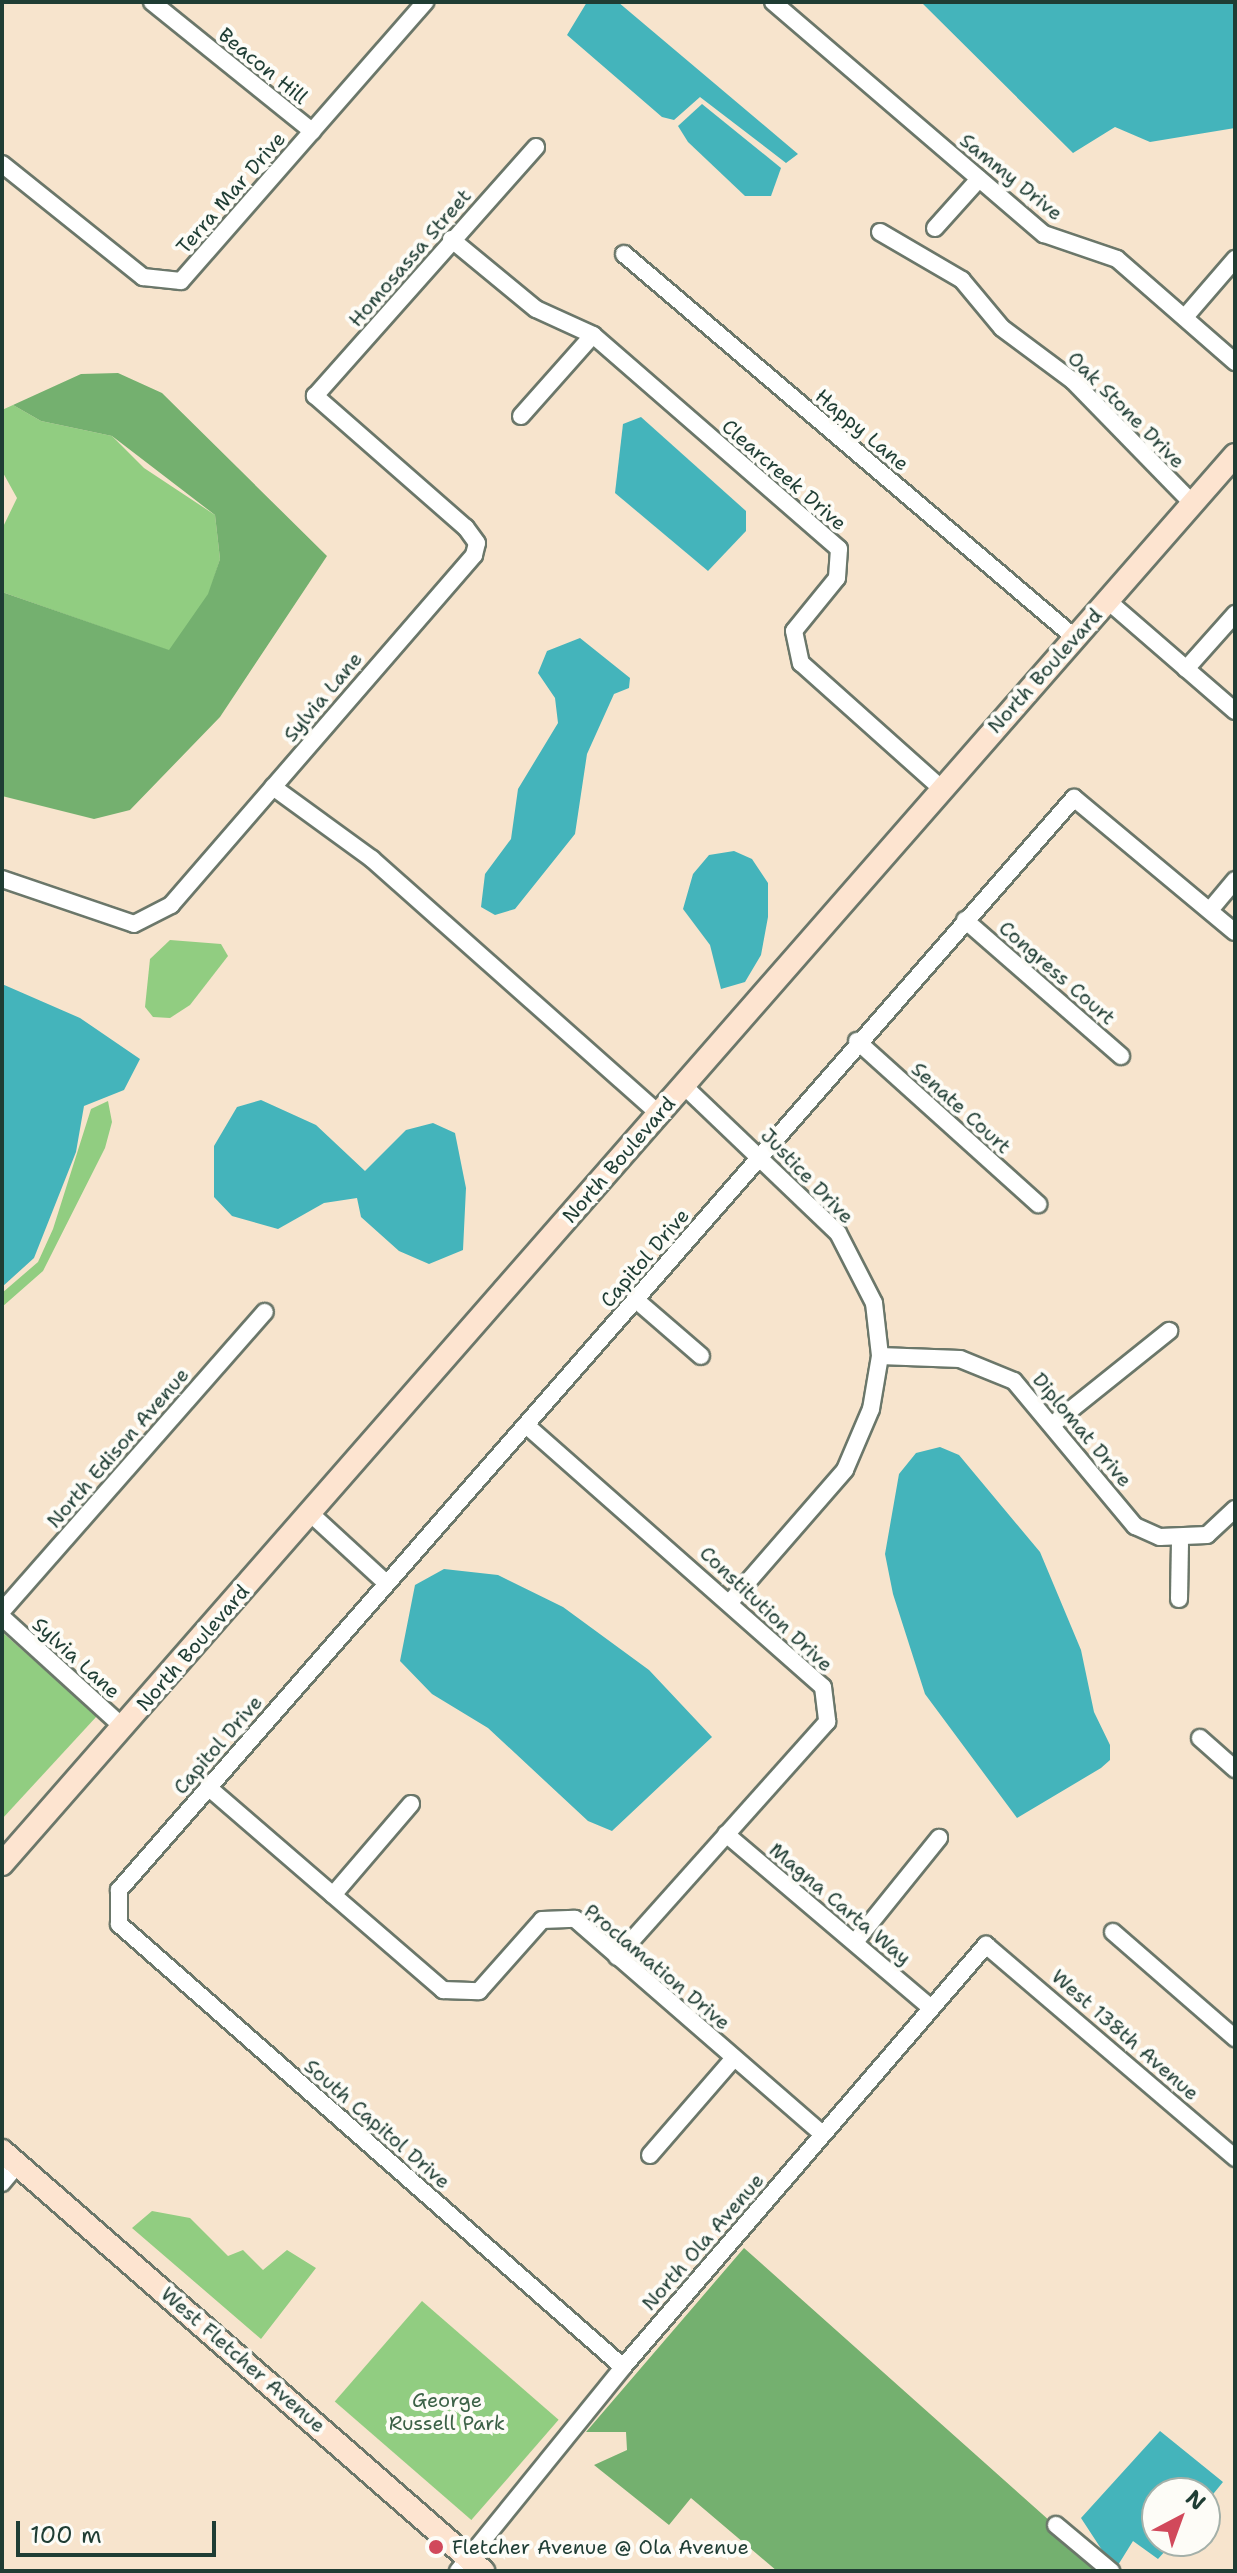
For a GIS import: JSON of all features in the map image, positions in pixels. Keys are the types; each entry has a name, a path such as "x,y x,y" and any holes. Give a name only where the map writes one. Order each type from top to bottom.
{"street":[{"name":"Beacon Hill","path":"152,2 312,131"},
{"name":"Terra Mar Drive","path":"2,164 143,277 167,284 181,281 425,2"},
{"name":"Sammy Drive","path":"773,2 1044,234 1117,259 1235,362"},
{"name":"Homosassa Street","path":"315,396 451,239 536,147"},
{"path":"935,228 979,179"},
{"name":"Oak Stone Drive","path":"880,232 962,280 1002,328 1073,381 1192,503"},
{"name":"Clearcreek Drive","path":"451,239 536,309 593,335 839,549 837,578 794,631 801,663 941,788"},
{"name":"Happy Lane","path":"624,254 1074,637"},
{"path":"1185,317 1235,259"},
{"path":"521,416 593,335"},
{"name":"Sylvia Lane","path":"2,879 134,924 171,905 477,550 466,528 315,396"},
{"name":"North Boulevard","path":"2,1864 1235,455"},
{"path":"1108,601 1235,711"},
{"path":"1186,669 1235,614"},
{"path":"273,787 372,859 659,1114"},
{"name":"Capitol Drive","path":"114,1905 208,1787 857,1041 1074,798 1235,932"},
{"path":"1210,910 1235,880"},
{"name":"Congress Court","path":"965,920 1121,1056"},
{"name":"Senate Court","path":"857,1041 1038,1204"},
{"name":"Justice Drive","path":"683,1085 761,1155 838,1233 874,1303 880,1356 871,1409 845,1470 731,1601"},
{"path":"635,1299 701,1356"},
{"name":"North Edison Avenue","path":"2,1614 265,1312"},
{"path":"1053,1424 1169,1331"},
{"name":"Diplomat Drive","path":"880,1356 987,1366 1024,1389 1135,1526 1180,1540"},
{"name":"Constitution Drive","path":"526,1425 731,1601 823,1687 827,1722 617,1957"},
{"path":"1179,1599 1180,1540 1207,1535 1235,1509"},
{"path":"310,1513 386,1583"},
{"name":"Sylvia Lane","path":"2,1614 124,1728"},
{"path":"1200,1738 1235,1769"},
{"name":"Proclamation Drive","path":"208,1787 333,1895 454,1992 479,1991 542,1920 559,1915 575,1919 822,2134"},
{"path":"333,1895 411,1804"},
{"name":"Magna Carta Way","path":"726,1834 929,2006"},
{"path":"855,1942 939,1838"},
{"name":"South Capitol Drive","path":"114,1905 119,1924 623,2367"},
{"path":"1113,1932 1235,2038"},
{"name":"North Ola Avenue","path":"470,2567 623,2367 929,2006 986,1945"},
{"name":"West 138th Avenue","path":"986,1945 1235,2158"},
{"path":"650,2155 734,2058"},
{"path":"2,2183 10,2158"},
{"name":"West Fletcher Avenue","path":"10,2158 470,2567"},
{"path":"1056,2525 1111,2571"}],"green space":[{"path":"118,373 162,393 327,556 220,717 130,810 94,819 2,796 2,592 169,650 208,594 220,559 215,515 112,436 41,421 13,405 81,374"},
{"path":"13,405 41,421 112,436 144,468 215,515 220,559 209,594 170,651 2,592 2,529 17,498 2,471 2,410"},
{"path":"170,940 221,944 228,956 190,1005 170,1018 153,1017 145,1007 150,959"},
{"path":"108,1101 112,1122 105,1148 43,1271 2,1307 2,1293 38,1262 53,1229 91,1109"},
{"path":"2,1632 97,1716 2,1819"},
{"path":"152,2211 190,2218 228,2256 243,2250 263,2270 287,2250 316,2268 261,2339 132,2228"},
{"path":"744,2248 1106,2571 777,2571 691,2498 669,2525 594,2465 627,2450 626,2432 586,2432"},
{"name":"George Russell Park","path":"422,2301 559,2420 471,2520 335,2401"}],"water":[{"path":"587,2 618,2 798,154 786,163 700,97 674,120 662,117 567,35"},
{"path":"921,2 1235,2 1235,128 1150,142 1115,127 1073,153"},
{"path":"702,104 781,168 771,196 745,196 688,142 678,126"},
{"path":"641,417 746,511 746,531 708,571 615,493 623,424"},
{"path":"580,638 630,678 629,688 614,694 587,754 575,834 515,909 495,915 481,907 485,874 511,839 518,789 558,723 555,698 538,673 547,651"},
{"path":"734,851 752,859 768,883 768,917 761,955 745,982 721,989 710,945 683,909 693,874 709,855"},
{"path":"2,984 80,1018 140,1059 124,1090 84,1106 76,1152 34,1258 2,1287"},
{"path":"261,1100 316,1125 365,1171 406,1130 433,1123 455,1133 466,1188 463,1250 429,1264 399,1251 361,1217 357,1198 324,1203 278,1229 232,1216 214,1197 214,1146 237,1107"},
{"path":"940,1447 959,1455 1040,1552 1081,1650 1094,1712 1110,1745 1110,1760 1101,1768 1017,1818 925,1694 893,1594 885,1554 899,1474 916,1453"},
{"path":"444,1569 498,1575 563,1607 649,1670 712,1737 612,1831 588,1821 488,1728 432,1694 400,1661 415,1585"},
{"path":"1160,2431 1217,2477 1141,2477 1141,2547 1133,2541 1115,2570 1081,2518"}],"place":[{"name":"Fletcher Avenue @ Ola Avenue","path":"436,2547"}]}
